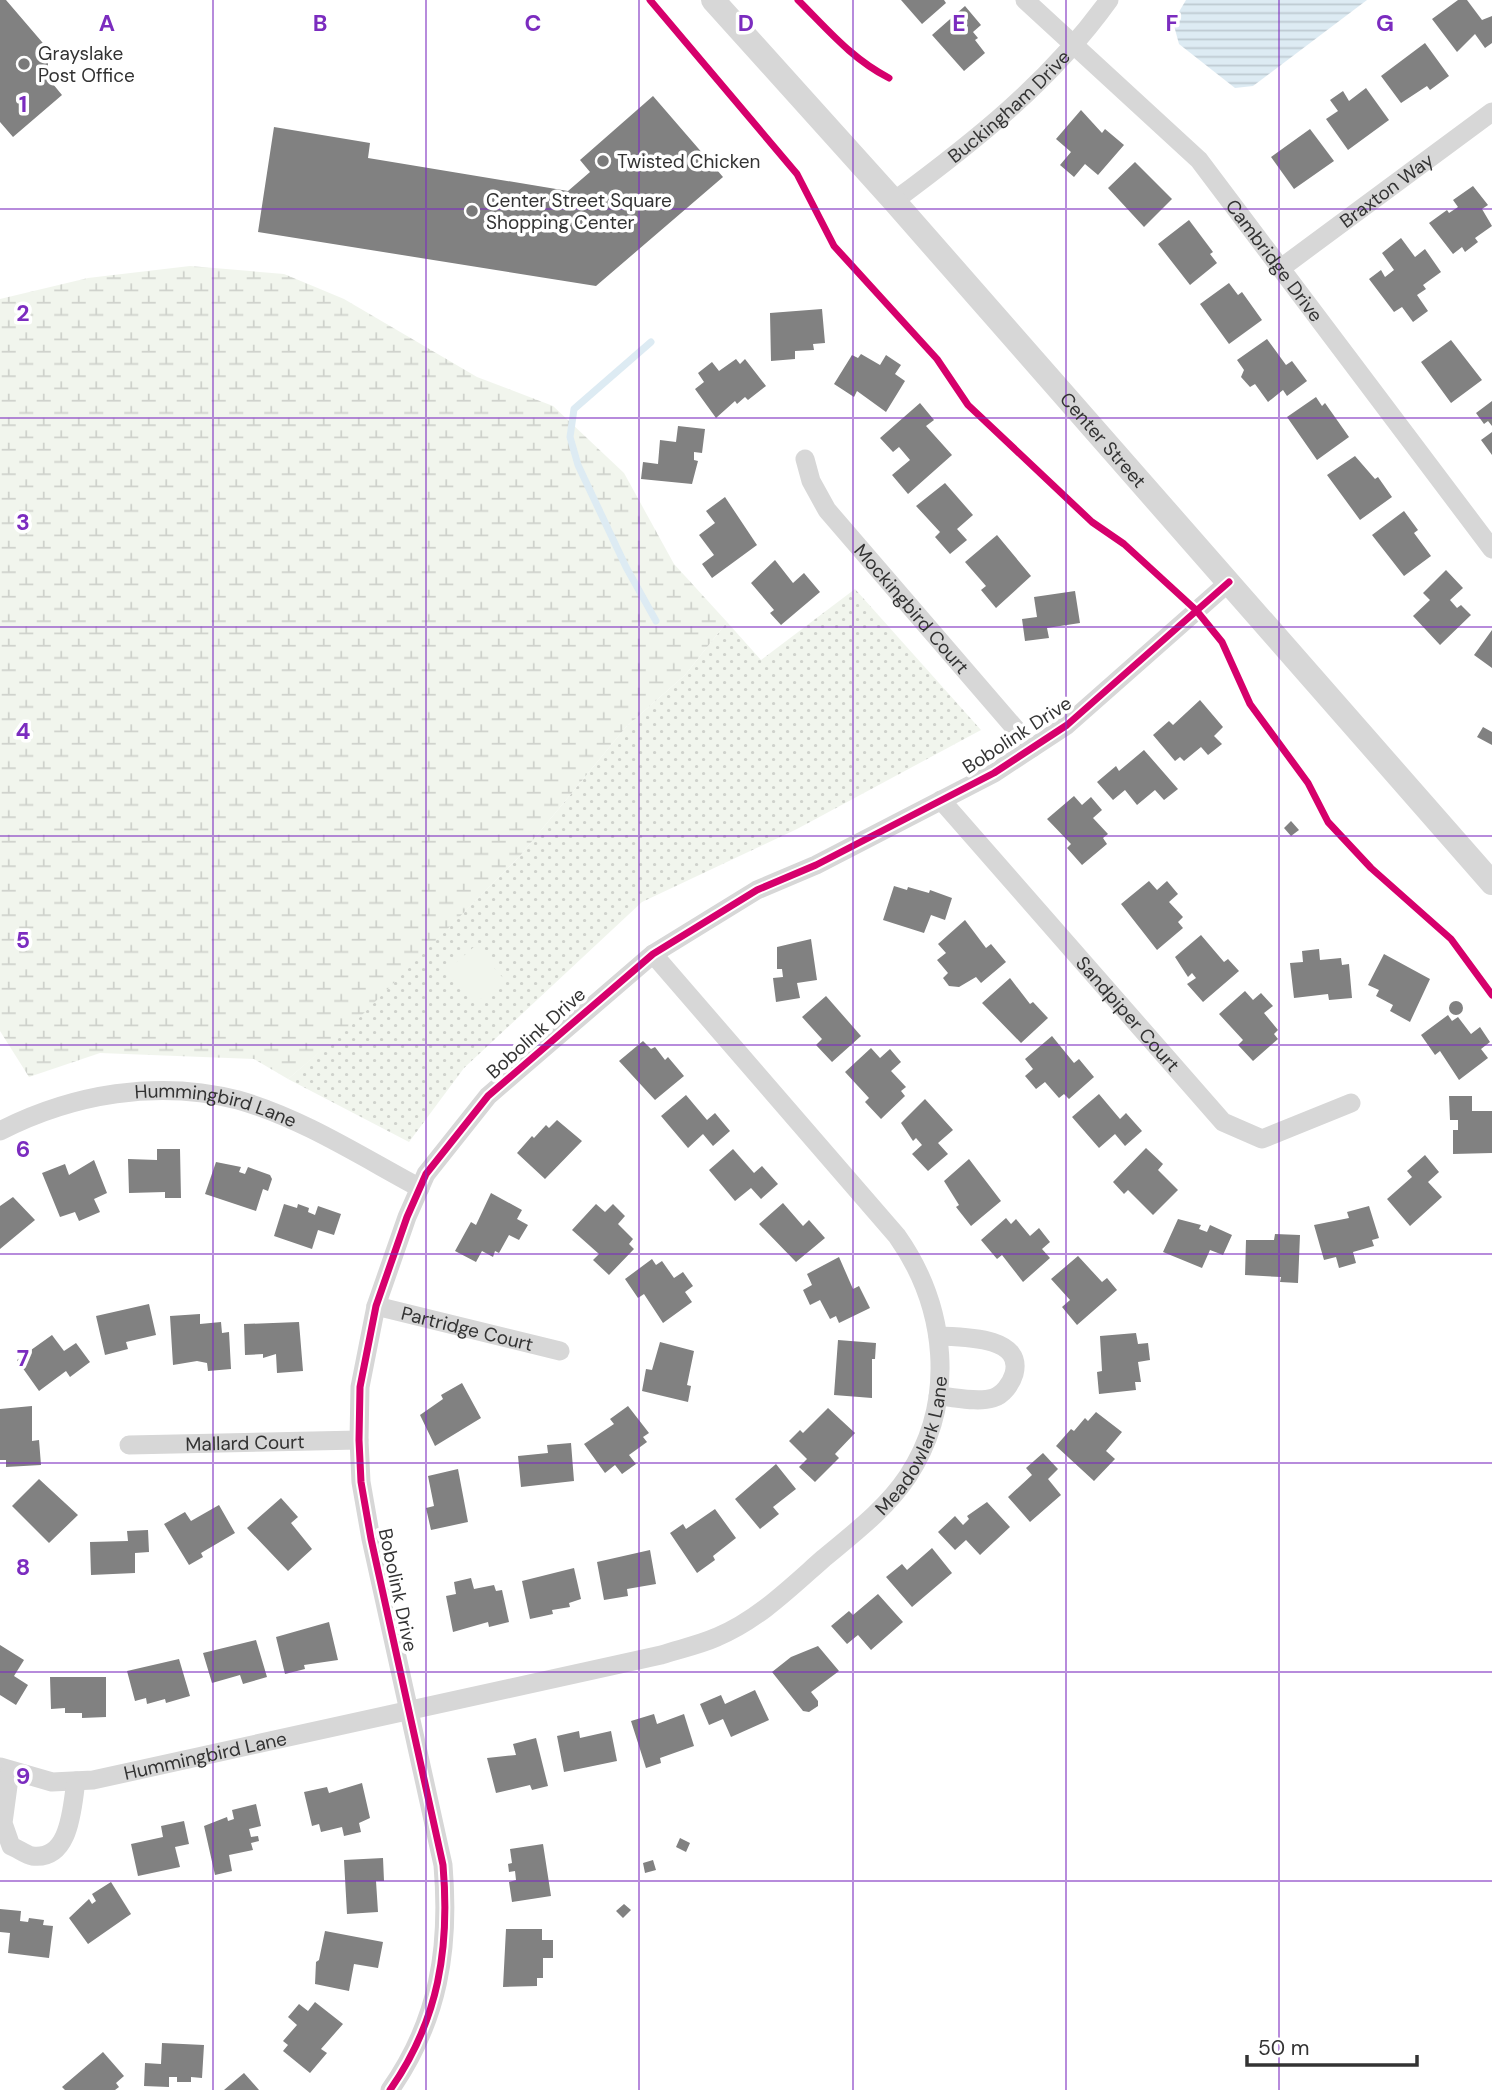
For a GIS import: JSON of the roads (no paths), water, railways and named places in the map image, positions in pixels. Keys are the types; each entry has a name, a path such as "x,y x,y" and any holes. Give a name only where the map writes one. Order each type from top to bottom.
{"street":[{"name":"Center Street","path":"712,0 894,201 1492,883"},
{"name":"Cambridge Drive","path":"1025,0 1199,160 1492,549"},
{"name":"Buckingham Drive","path":"894,201 976,141 1034,86 1110,0"},
{"name":"Braxton Way","path":"1281,268 1492,112"},
{"name":"Mockingbird Court","path":"805,459 811,481 827,510 1032,748"},
{"name":"Bobolink Drive","path":"390,2090 419,2041 439,1979 446,1944 443,1865 371,1539 361,1482 360,1387 376,1306 426,1174 488,1096 653,954 757,890 816,864 995,773 1067,725 1229,582"},
{"name":"Sandpiper Court","path":"941,800 1223,1122 1262,1139 1351,1103"},
{"name":"Meadowlark Lane","path":"409,1711 661,1655 717,1637 747,1621 883,1508 921,1454 938,1396 942,1360 927,1288 913,1258 897,1236 653,954"},
{"name":"Hummingbird Lane","path":"0,1131 30,1116 82,1100 124,1092 202,1093 239,1101 311,1130 420,1188"},
{"name":"Partridge Court","path":"376,1306 560,1350"},
{"path":"938,1336 973,1338 997,1343 1011,1353 1016,1366 1012,1381 999,1395 989,1399 938,1396"},
{"name":"Mallard Court","path":"129,1445 359,1440"},
{"name":"Hummingbird Lane","path":"5,1769 52,1782 93,1780 409,1711"},
{"path":"5,1769 3,1823 11,1846 32,1856 52,1852 68,1833 76,1781"}],"waterway":[{"path":"651,342 574,409 570,437 578,465 626,567 656,621"}],"place":[{"name":"Grayslake Post Office","path":"24,64"},
{"name":"Twisted Chicken","path":"603,161"},
{"name":"Center Street Square Shopping Center","path":"472,211"}]}
